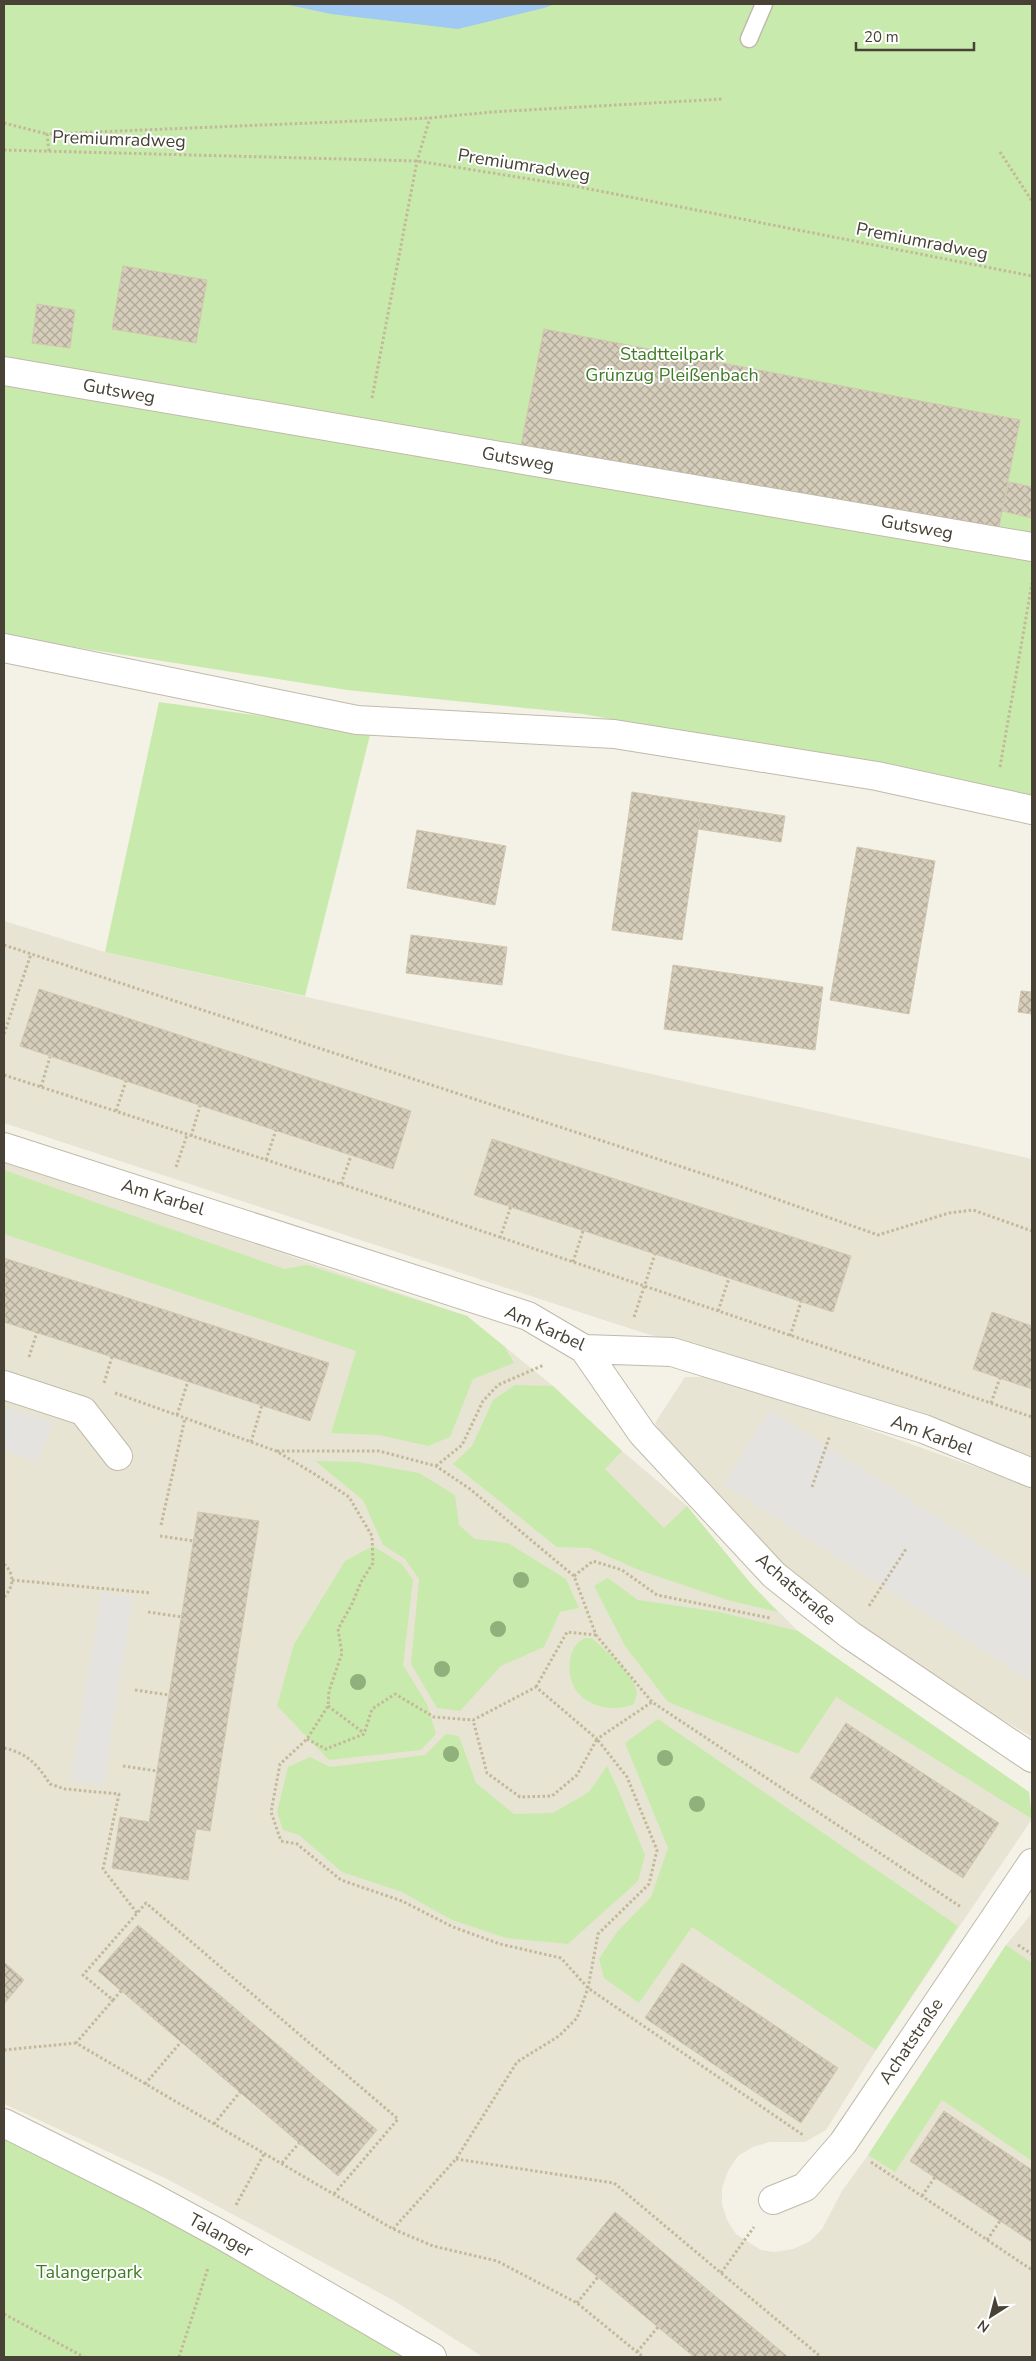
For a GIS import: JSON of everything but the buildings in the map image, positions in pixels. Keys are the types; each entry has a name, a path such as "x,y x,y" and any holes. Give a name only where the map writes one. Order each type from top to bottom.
{"street":[{"name":"Gutsweg","path":"4,371 1032,547"},
{"path":"4,648 357,720 614,734 877,776 1032,810"},
{"name":"Am Karbel","path":"4,1147 528,1316 584,1349 672,1352 924,1429 1032,1473"},
{"name":"Achatstraße","path":"584,1349 642,1434 774,1575 850,1635 1032,1758"},
{"path":"4,1385 83,1411 118,1456"},
{"name":"Achatstraße","path":"773,2200 805,2187 843,2143 1032,1864"},
{"name":"Talanger","path":"4,2123 150,2196 220,2234 432,2357"}],"lane":[{"path":"750,39 764,4"}],"path":[{"path":"4,123 46,134 430,118 723,99"},
{"path":"366,433 417,161 430,118"},
{"path":"46,134 49,151"},
{"name":"Premiumradweg","path":"4,150 417,161 574,186 1032,276"},
{"path":"1000,152 1032,201"},
{"path":"997,802 996,787 1032,583"},
{"path":"4,945 734,1184 878,1236 949,1213 973,1210 1032,1231"},
{"path":"4,1034 31,954"},
{"path":"41,1087 50,1057"},
{"path":"4,1075 341,1184 1032,1417"},
{"path":"116,1111 126,1082"},
{"path":"191,1136 200,1106"},
{"path":"266,1160 276,1130"},
{"path":"341,1184 351,1156"},
{"path":"500,1238 511,1206"},
{"path":"573,1262 583,1231"},
{"path":"623,1350 655,1254"},
{"path":"718,1311 729,1278"},
{"path":"790,1336 802,1302"},
{"path":"27,1363 37,1332"},
{"path":"436,1466 462,1445 483,1401 498,1385 584,1349"},
{"path":"102,1389 112,1357"},
{"path":"991,1403 1000,1378"},
{"path":"177,1415 188,1381"},
{"path":"812,1487 841,1404"},
{"path":"251,1442 262,1406"},
{"path":"161,1525 185,1418 276,1451 314,1473 349,1497 372,1536 373,1562 338,1629 342,1652 329,1691 328,1706 307,1739 280,1764 271,1812 281,1842 297,1844 341,1880 402,1901 453,1927 500,1944 561,1958 588,1988 804,2136 843,2143 1032,2270"},
{"path":"276,1451 379,1451 436,1466 470,1490 574,1576 596,1635 652,1702 1032,1954"},
{"path":"160,1536 194,1541"},
{"path":"850,1635 906,1549"},
{"path":"574,1576 593,1562 622,1570 657,1595 771,1618"},
{"path":"4,1564 11,1573 12,1580 11,1586 4,1598"},
{"path":"12,1580 151,1593"},
{"path":"148,1612 182,1617"},
{"path":"364,1734 372,1710 395,1694 434,1717 473,1720 536,1687 567,1632 596,1635"},
{"path":"393,2229 456,2159 517,2062 559,2036 577,2018 588,1988 598,1934 649,1884 657,1850 627,1777 597,1739 536,1687"},
{"path":"135,1690 169,1695"},
{"path":"473,1720 487,1773 520,1797 552,1796 577,1775 597,1739 652,1702"},
{"path":"328,1706 364,1734"},
{"path":"307,1739 326,1749 364,1734"},
{"path":"4,1748 20,1751 39,1767 50,1784 65,1789 119,1794 103,1869 137,1912"},
{"path":"123,1766 157,1771"},
{"path":"113,2000 83,1975 146,1903 398,2119 334,2194"},
{"path":"76,2043 121,1991"},
{"path":"145,2084 181,2042"},
{"path":"4,2050 76,2043 393,2229 432,2246 496,2260 577,2303 643,2357"},
{"path":"214,2124 240,2092"},
{"path":"282,2163 299,2143"},
{"path":"178,2357 220,2234 264,2153"},
{"path":"456,2159 614,2183 821,2357"},
{"path":"922,2196 935,2177"},
{"path":"722,2273 773,2200"},
{"path":"987,2240 1000,2221"},
{"path":"577,2303 598,2277"},
{"path":"4,2314 84,2357"},
{"path":"637,2352 658,2327"}],"shaded area":[{"path":"4,921 105,952 1032,1159 1032,1458 1009,1448 613,1323 4,1123"},
{"path":"4,1159 467,1316 553,1386 622,1451 687,1506 752,1585 798,1631 1029,1792 1032,1819 876,2050 826,2130 805,2142 770,2142 753,2147 738,2156 728,2171 722,2188 722,2205 728,2222 736,2234 761,2250 775,2252 793,2249 809,2242 822,2229 842,2191 868,2155 1006,1945 1032,1913 1032,2357 483,2357 393,2300 165,2178 4,2104"},
{"path":"685,1377 721,1377 1032,1487 1032,1737 864,1638 827,1609 711,1496 669,1448 655,1423"},
{"path":"4,1407 53,1422 37,1462 4,1450"},
{"path":"770,1410 1032,1578 1032,1682 723,1484"},
{"path":"102,1592 133,1598 103,1785 71,1780"}],"green space":[{"name":"Stadtteilpark Grünzug Pleißenbach","path":"4,4 1032,4 1032,800 914,774 583,714 347,690 4,636"},
{"path":"159,702 371,731 305,996 105,952"},
{"path":"4,1170 284,1269 307,1265 467,1316 505,1347 514,1363 473,1379 450,1437 428,1446 379,1435 331,1433 356,1351 4,1234"},
{"path":"515,1385 553,1386 622,1451 605,1469 664,1528 687,1506 752,1585 778,1612 727,1600 639,1570 589,1548 557,1547 453,1464 472,1446 493,1400"},
{"path":"315,1461 358,1462 419,1473 455,1495 459,1525 475,1539 508,1543 566,1579 579,1608 560,1612 544,1647 501,1666 460,1711 437,1708 411,1664 419,1579 405,1559 383,1545 363,1500"},
{"path":"373,1546 402,1564 413,1580 403,1665 427,1704 436,1734 421,1750 329,1760 277,1706 294,1644 345,1561"},
{"path":"608,1578 638,1600 719,1612 798,1631 1029,1792 1032,1819 836,1697 798,1754 668,1702 625,1646 594,1586"},
{"path":"586,1638 592,1638 626,1671 637,1693 634,1704 626,1707 609,1708 591,1703 578,1693 571,1679 570,1658 576,1645"},
{"path":"658,1719 958,1926 876,2050 692,1927 639,2003 604,1978 599,1959 617,1932 651,1897 668,1848 625,1743"},
{"path":"446,1734 459,1736 476,1783 514,1814 553,1813 589,1792 607,1766 645,1855 638,1881 568,1944 506,1938 452,1920 402,1892 342,1872 299,1835 283,1830 277,1812 288,1767 310,1757 330,1767 425,1755"},
{"path":"1006,1945 1032,1963 1032,2161 942,2100 895,2172 868,2155"},
{"name":"Talangerpark","path":"4,2133 210,2238 412,2357 4,2357"}],"water":[{"path":"284,4 555,4 458,29 331,14"}]}
